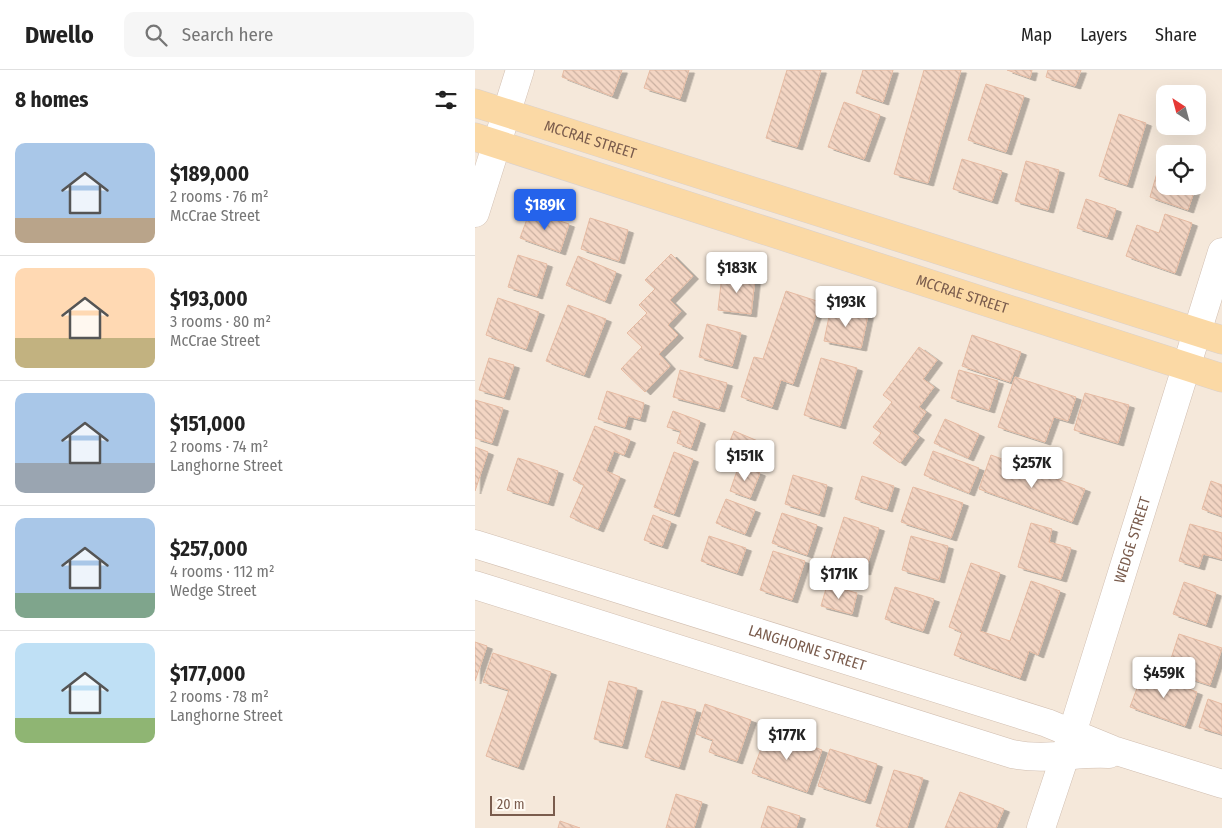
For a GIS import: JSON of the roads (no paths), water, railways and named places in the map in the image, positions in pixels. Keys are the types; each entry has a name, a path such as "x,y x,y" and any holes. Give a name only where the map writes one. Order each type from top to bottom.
{"main road":[{"name":"MCCRAE STREET","path":"475,103 1209,336"},
{"name":"MCCRAE STREET","path":"486,141 1186,368 1222,378"}],"street":[{"path":"475,213 486,141 506,113 520,70"},
{"name":"WEDGE STREET","path":"1041,828 1186,368 1209,336 1222,252"},
{"name":"LANGHORNE STREET","path":"475,544 1047,723 1068,745 1094,753 1136,757 1222,784"},
{"name":"LANGHORNE STREET","path":"475,585 1012,754 1034,758 1068,745"}]}
